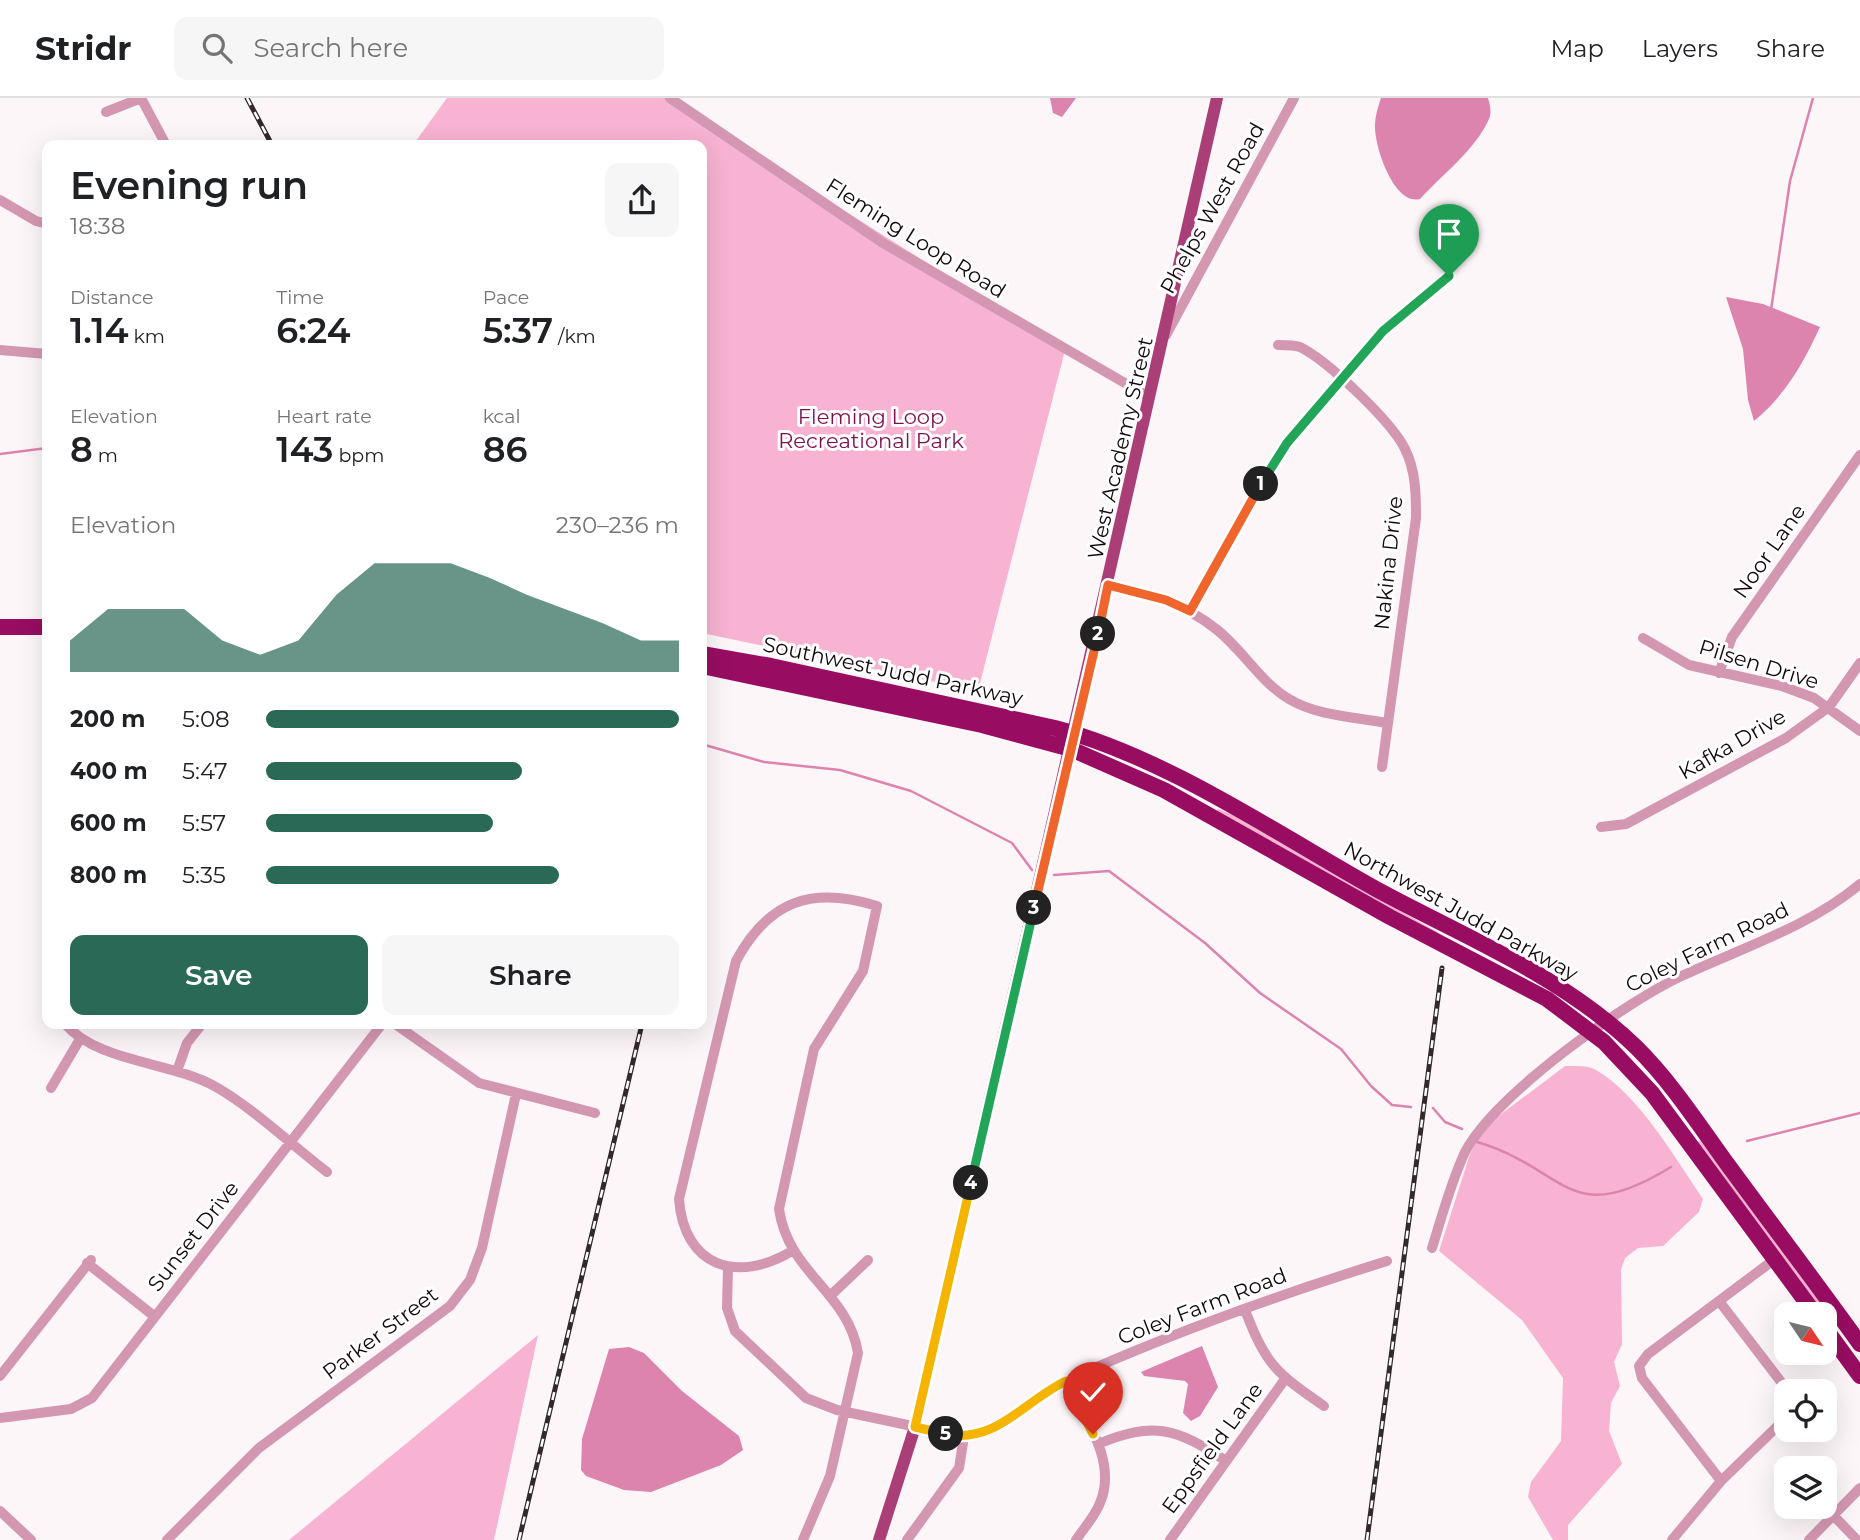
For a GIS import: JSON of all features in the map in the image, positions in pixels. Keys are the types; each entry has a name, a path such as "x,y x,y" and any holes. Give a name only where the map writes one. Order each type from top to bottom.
{"highway":[{"path":"0,627 42,627"},
{"name":"Southwest Judd Parkway","path":"707,655 787,669 1073,741"},
{"name":"Southwest Judd Parkway","path":"707,667 982,725 1073,741"},
{"name":"Northwest Judd Parkway","path":"1073,741 1182,780 1401,903 1540,974 1607,1021 1667,1082 1860,1344"},
{"name":"Northwest Judd Parkway","path":"1073,741 1390,917 1530,989 1592,1031 1653,1093 1806,1302"},
{"path":"1838,1346 1860,1376"}],"main road":[{"name":"West Academy Street","path":"879,1540 915,1427 1217,98"}],"street":[{"path":"106,113 141,98 163,140"},
{"name":"Fleming Loop Road","path":"670,98 883,243 1149,397"},
{"name":"Phelps West Road","path":"1164,337 1294,98"},
{"path":"0,200 42,221"},
{"path":"1190,611 1287,443 1383,331 1449,276"},
{"name":"Nakina Drive","path":"1278,345 1299,347 1341,378 1394,430 1406,451 1416,489 1410,567 1382,767"},
{"path":"0,350 42,354"},
{"name":"Noor Lane","path":"1719,673 1732,637 1860,455"},
{"path":"1108,585 1166,600 1190,611 1217,630 1272,687 1289,699 1308,708 1387,723"},
{"name":"Pilsen Drive","path":"1643,638 1689,665 1782,686 1829,707 1860,731"},
{"name":"Kafka Drive","path":"1601,827 1626,824 1786,738 1829,707 1860,663"},
{"name":"Coley Farm Road","path":"1432,1248 1459,1169 1475,1138 1510,1098 1592,1031 1654,990 1779,933 1819,912 1860,884"},
{"path":"792,1251 765,1265 728,1268 712,1261 688,1238 681,1218 679,1199 736,961 760,925 793,902 832,895 877,905 863,971 819,1040 809,1067 779,1209 792,1251 830,1296 850,1325 858,1353 830,1476 803,1540"},
{"path":"70,1029 80,1039 217,1087 327,1172"},
{"path":"177,1071 187,1043 198,1029"},
{"name":"Sunset Drive","path":"0,1418 71,1409 92,1398 378,1029"},
{"path":"402,1029 466,1077 516,1094 595,1113"},
{"path":"51,1088 80,1039"},
{"name":"Parker Street","path":"167,1540 258,1448 450,1306 470,1280 482,1248 516,1094"},
{"path":"1721,1481 1642,1378 1639,1366 1648,1354 1775,1259"},
{"path":"830,1296 868,1260"},
{"name":"Coley Farm Road","path":"728,1268 727,1308 735,1331 806,1398 846,1412 964,1437 982,1434 997,1426 1040,1395 1066,1381 1245,1310 1387,1261"},
{"path":"0,1376 89,1262 154,1316"},
{"path":"1719,1301 1779,1379"},
{"path":"1245,1310 1266,1359 1285,1379 1324,1406"},
{"name":"Eppsfield Lane","path":"1170,1540 1285,1379"},
{"path":"1066,1381 1098,1444 1106,1473 1100,1505 1076,1540"},
{"path":"1672,1540 1721,1481 1774,1430"},
{"path":"1098,1444 1127,1432 1169,1431 1192,1439 1226,1461"},
{"path":"907,1540 959,1468 964,1437"},
{"path":"1837,1511 1860,1488"},
{"path":"0,1511 32,1540"},
{"path":"1810,1540 1829,1519"},
{"path":"1837,1519 1857,1540"}],"green space":[{"name":"Fleming Loop Recreational Park","path":"447,98 666,98 1065,350 978,691 707,634 707,140 417,140"},
{"path":"1218,809 1238,817 1439,933 1216,812"},
{"path":"1565,1066 1593,1068 1627,1095 1656,1129 1703,1199 1699,1212 1663,1246 1638,1248 1625,1258 1621,1270 1622,1344 1614,1362 1620,1386 1611,1403 1609,1431 1622,1464 1568,1525 1568,1540 1553,1540 1528,1497 1531,1482 1561,1441 1563,1378 1522,1320 1439,1251 1470,1154 1484,1127"},
{"path":"1700,1140 1822,1302 1815,1302 1806,1292 1697,1143"},
{"path":"538,1335 494,1540 289,1540"}],"shaded area":[{"path":"1050,98 1076,98 1062,117 1053,113"},
{"path":"1381,98 1488,98 1490,114 1476,141 1458,161 1420,199 1411,199 1394,184 1378,146 1375,122"},
{"path":"1726,297 1763,304 1820,327 1793,378 1775,401 1754,421 1748,400 1743,349"},
{"path":"1202,1346 1218,1387 1200,1416 1191,1421 1183,1413 1188,1384 1185,1381 1144,1376 1141,1372"},
{"path":"629,1347 644,1353 682,1391 739,1436 743,1450 721,1465 651,1492 624,1490 586,1476 581,1470 582,1439 609,1349"}],"waterway":[{"path":"1771,310 1790,181 1813,98"},
{"path":"0,454 42,449"},
{"path":"707,746 764,762 840,770 911,791 1012,843 1032,870"},
{"path":"1054,875 1109,871 1205,943 1260,993 1341,1049 1371,1086 1392,1105 1411,1107"},
{"path":"1433,1108 1445,1122 1462,1129"},
{"path":"1747,1141 1860,1113"},
{"path":"1477,1142 1507,1153 1569,1188 1588,1194 1609,1194 1636,1185 1671,1167"}],"railway":[{"path":"247,98 269,140"},
{"path":"1367,1540 1442,968"},
{"path":"519,1540 641,1029"}],"route":[{"path":"1093,1434 1066,1381 1052,1387 982,1434 964,1437 915,1427 1108,585 1166,600 1190,611 1257,490 1287,443 1383,331 1449,276"}]}
